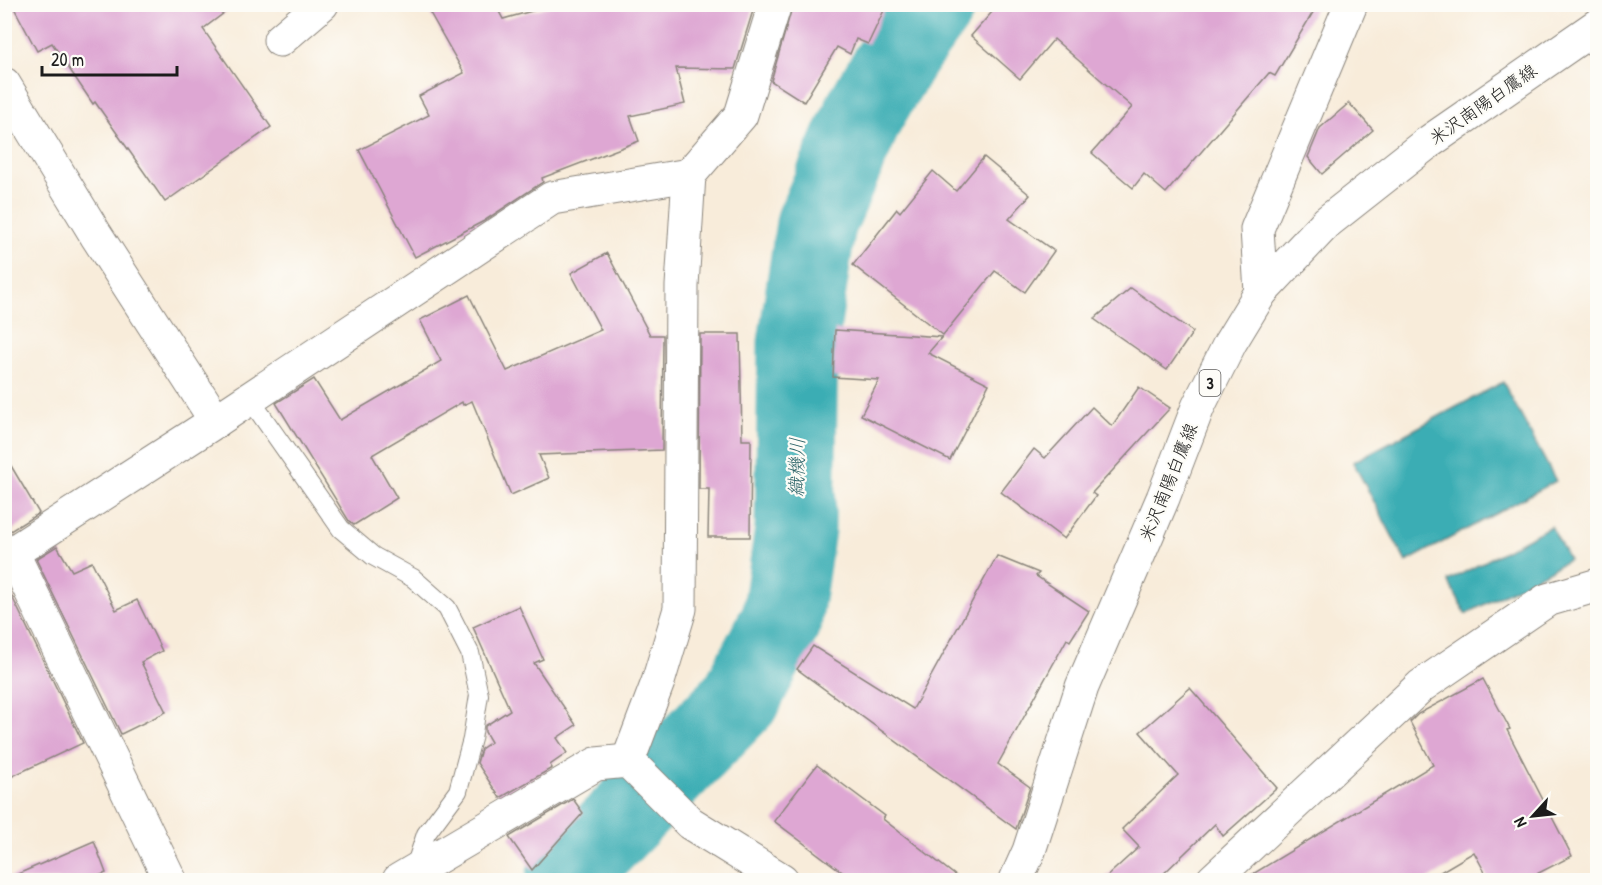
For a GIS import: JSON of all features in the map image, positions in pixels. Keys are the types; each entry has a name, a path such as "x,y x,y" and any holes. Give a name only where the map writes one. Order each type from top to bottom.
{"street":[{"path":"280,40 321,4"},
{"path":"636,770 658,682 680,609 682,286 689,175 741,116 775,4"},
{"path":"1261,292 1257,229 1351,4"},
{"name":"米沢南陽白鷹線","path":"1016,880 1029,851 1082,687 1163,498 1198,407 1230,344 1261,292 1327,222 1426,144 1598,25"},
{"path":"4,84 96,235 216,422"},
{"path":"170,880 9,556 216,422 552,198 689,175"},
{"path":"1213,880 1421,686 1546,600 1598,585"},
{"path":"406,875 596,764 636,770 690,823 782,880"}],"lane":[{"path":"250,399 341,529 374,556 413,578 447,608 470,653 480,695 472,739 458,791 426,834 406,875"}],"water":[{"path":"1503,382 1556,481 1406,562 1353,462"},
{"path":"1551,526 1569,560 1466,614 1448,581"}],"building":[{"path":"12,4 236,4 203,29 271,127 165,202 95,102 93,104 52,43 37,51"},
{"path":"425,4 495,4 503,19 557,4 755,4 735,69 676,68 685,104 630,116 639,141 542,178 543,182 484,221 415,257 359,150 429,115 419,96 464,73"},
{"path":"793,4 887,4 868,44 856,39 850,54 837,47 804,102 771,81"},
{"path":"999,4 1318,4 1275,76 1269,73 1166,193 1144,174 1133,188 1092,153 1132,107 1054,39 1020,79 971,36"},
{"path":"1349,103 1373,130 1322,174 1308,157 1320,128"},
{"path":"984,157 1030,195 1009,219 1054,251 1025,292 995,271 943,335 853,265 897,209 900,212 933,171 956,191"},
{"path":"607,253 650,335 663,335 662,450 539,455 549,478 511,495 472,401 463,405 462,402 372,455 397,498 354,525 349,521 276,403 314,379 340,420 441,361 420,320 469,295 507,371 601,330 571,273"},
{"path":"1131,288 1193,332 1167,370 1094,319"},
{"path":"835,330 942,337 928,353 989,384 950,460 861,415 879,380 833,377"},
{"path":"700,334 740,334 742,440 751,440 750,537 708,537 709,489 699,489"},
{"path":"1139,387 1170,408 1092,493 1096,496 1064,539 1001,492 1034,449 1045,458 1092,407 1112,426"},
{"path":"4,454 39,513 4,535"},
{"path":"57,546 72,571 92,562 116,610 137,600 162,651 141,662 166,712 121,734 36,559"},
{"path":"997,556 1039,573 1036,576 1089,611 1070,641 1067,639 998,764 1030,787 1016,829 797,669 813,646 913,709"},
{"path":"4,580 83,743 4,780"},
{"path":"519,606 543,659 534,663 576,725 557,738 567,753 550,765 552,768 500,798 477,763 481,749 491,742 485,732 485,726 510,710 473,627"},
{"path":"1483,679 1572,856 1525,880 1489,880 1474,852 1427,880 1243,880 1433,765 1410,722 1418,714"},
{"path":"1190,688 1277,788 1223,836 1215,824 1157,880 1103,880 1139,847 1122,829 1178,775 1140,732"},
{"path":"817,765 885,816 883,819 961,880 853,880 774,821"},
{"path":"573,799 583,813 532,870 509,837"},
{"path":"94,841 106,873 88,880 4,880"}],"waterway":[{"name":"織機川","path":"566,880 740,699 782,618 795,529 798,343 816,224 865,111 901,51 935,4"}]}
